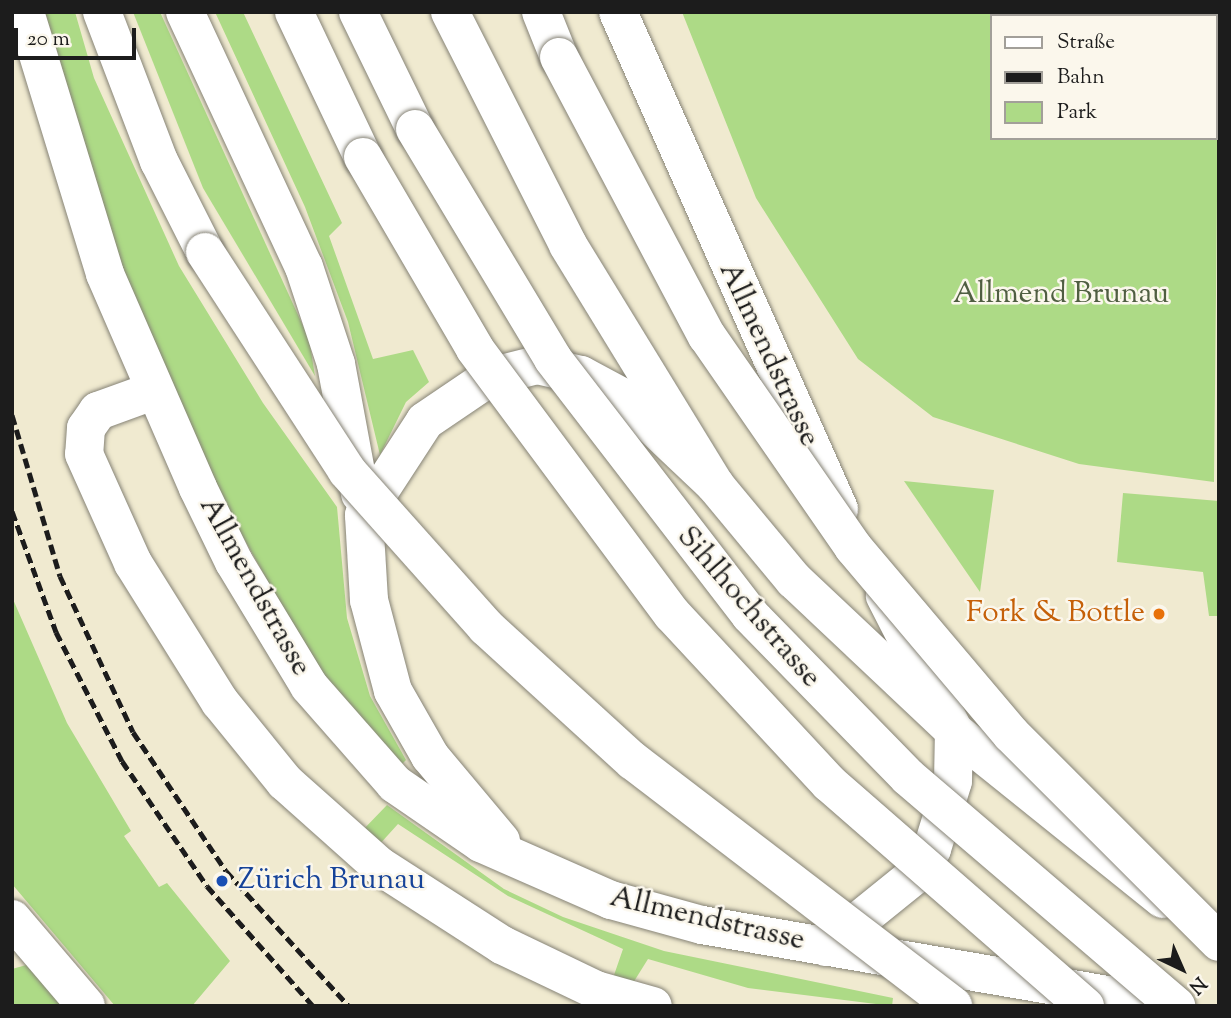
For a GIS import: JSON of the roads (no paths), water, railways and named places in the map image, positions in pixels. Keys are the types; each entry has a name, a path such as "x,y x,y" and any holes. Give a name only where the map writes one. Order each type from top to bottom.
{"main road":[{"name":"Allmendstrasse","path":"25,12 79,199 153,391 234,562 340,725 418,802 538,872 702,925 1095,1000 1171,1006"},
{"path":"102,12 159,162 205,252 347,471 486,627 633,761 953,1006"},
{"path":"185,12 304,267 337,364 364,515 364,563 379,646 409,724 480,819 538,872"},
{"name":"Sihlhochstrasse","path":"294,12 363,157 475,349 672,614 829,783 1095,1000"},
{"name":"Sihlhochstrasse","path":"358,12 415,129 560,369 750,615 908,777 1176,1006"},
{"path":"450,12 568,245 715,485"},
{"path":"541,12 559,57 671,275 822,506 893,600 1011,733 1219,942"},
{"name":"Allmendstrasse","path":"618,12 845,522 954,732 1138,886 1219,930"},
{"path":"364,515 425,421 490,377 537,365 582,375 622,397 715,485 794,580 954,732 953,781 932,849 888,901 826,947"},
{"path":"153,391 97,411 86,428 84,454 133,563 220,702 285,782 378,864 502,945 596,990 653,1006"},
{"path":"12,919 86,1006"}],"railway":[{"path":"12,415 60,576 133,732 226,871 349,1006"},
{"path":"12,511 56,632 122,761 207,886 313,1006"}],"place":[{"name":"Fork & Bottle","path":"1159,614"},
{"name":"Zürich Brunau","path":"222,881"}],"park label":[{"name":"Allmend Brunau","path":"1061,295"}]}
